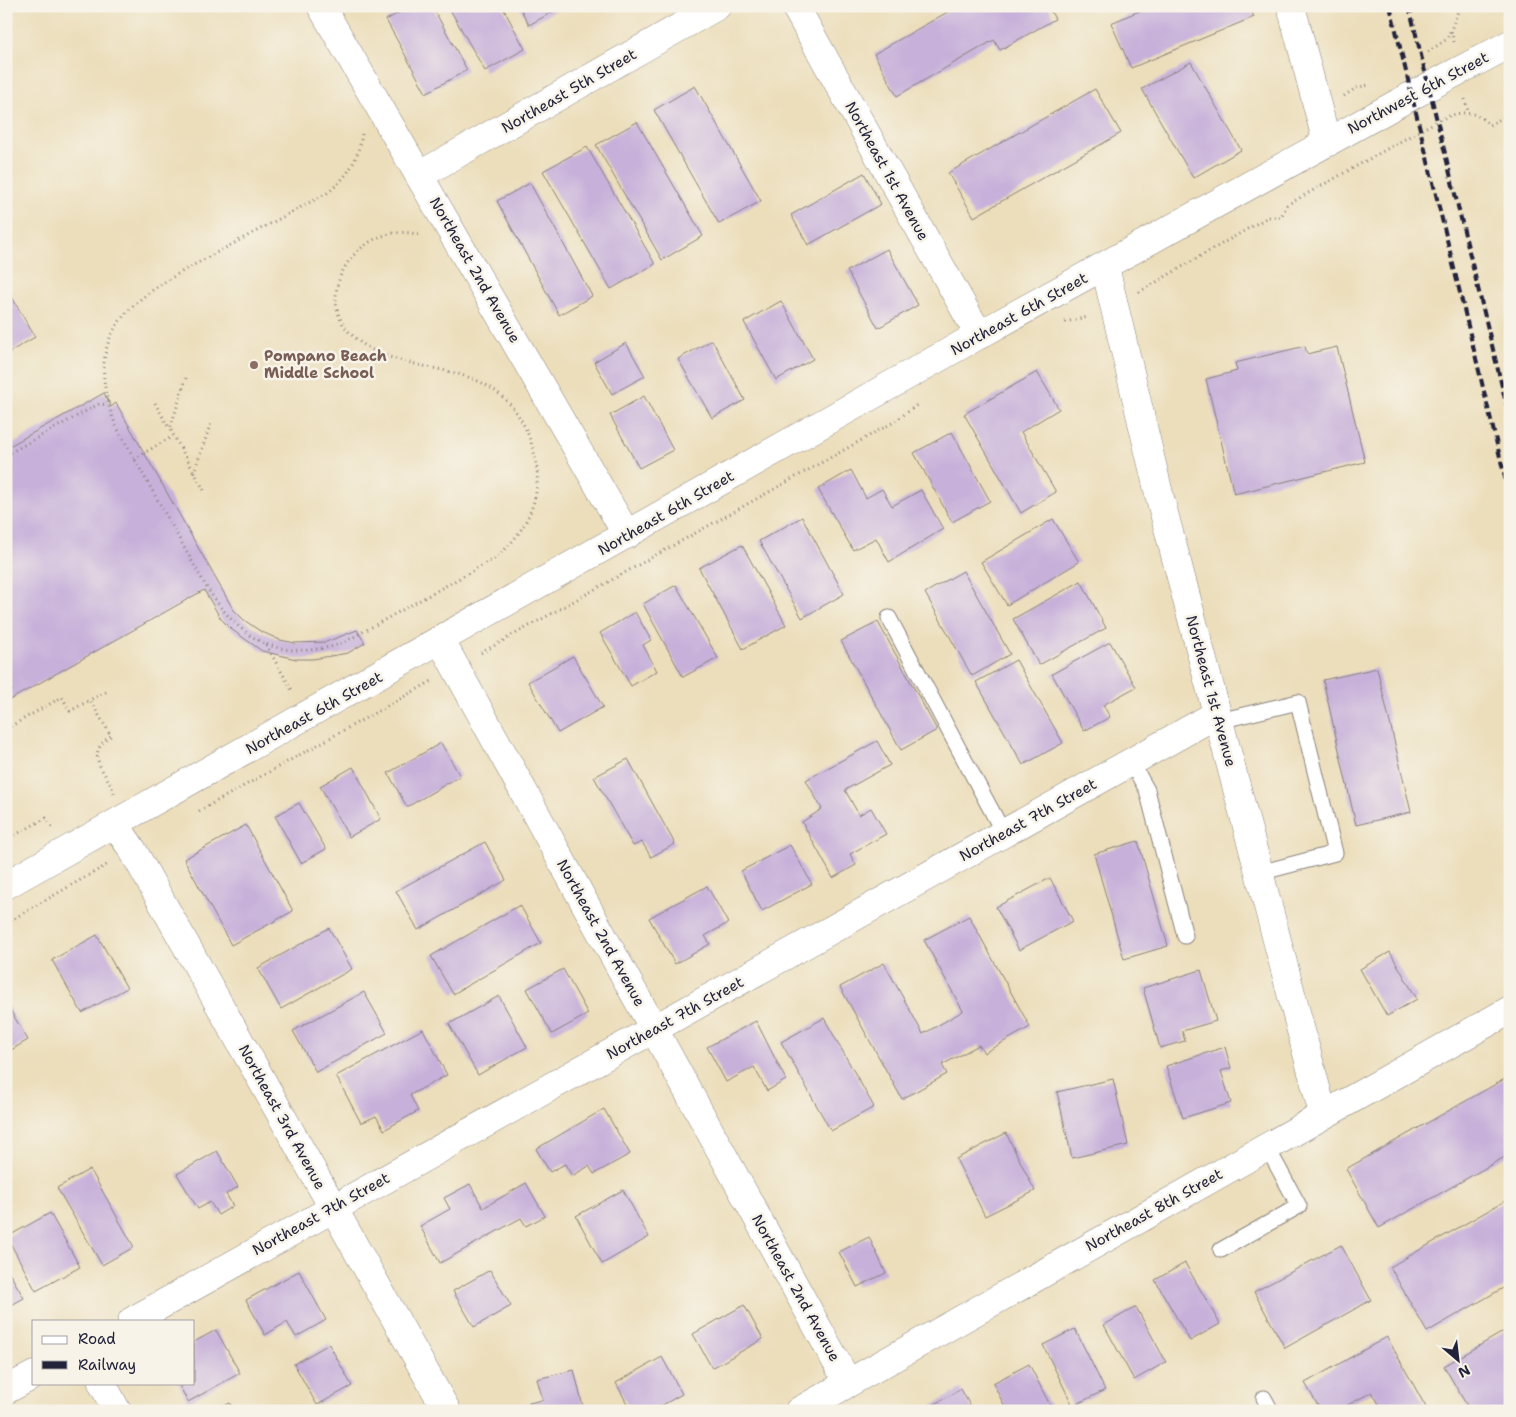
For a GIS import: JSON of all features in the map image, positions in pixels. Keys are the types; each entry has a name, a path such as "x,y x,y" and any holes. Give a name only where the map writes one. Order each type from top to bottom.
{"street":[{"name":"Northeast 2nd Avenue","path":"321,6 627,535"},
{"name":"Northeast 5th Street","path":"420,175 717,6"},
{"name":"Northeast 1st Avenue","path":"795,6 979,335"},
{"path":"1291,6 1327,143"},
{"name":"Northwest 6th Street","path":"1327,143 1510,44"},
{"name":"Northeast 6th Street","path":"6,885 441,641 979,335 1327,143"},
{"name":"Northeast 1st Avenue","path":"1105,267 1160,498 1323,1114"},
{"name":"Northeast 2nd Avenue","path":"441,641 848,1383"},
{"name":"Northeast 7th Street","path":"134,1320 1131,762 1218,717"},
{"name":"Northeast 3rd Avenue","path":"114,824 132,849 447,1411"},
{"name":"Northeast 8th Street","path":"799,1411 1510,1010"},
{"path":"6,1390 32,1376"},
{"path":"103,1384 117,1411"}],"lane":[{"path":"889,618 1004,834"},
{"path":"1218,717 1298,702 1335,854 1259,873"},
{"path":"1131,762 1148,790 1185,936"},
{"path":"1221,1250 1300,1206 1267,1146"}],"path":[{"path":"1422,57 1443,42 1451,30"},
{"path":"1319,111 1356,88 1373,83"},
{"path":"1058,323 1116,312 1145,287 1268,217 1281,217 1287,205 1456,112 1468,111 1478,115 1489,125 1510,114"},
{"path":"362,127 360,147 353,166 341,182 327,193 158,284 131,307 118,324 104,350 104,378 108,405 116,426 207,588 224,612 255,639 275,648 293,651 319,650 341,644 494,559 508,548 529,516 535,498 538,479 532,442 512,407 498,392 480,381 379,354 363,345 348,332 340,316 337,298 339,278 358,248 386,234 401,232 427,238"},
{"path":"170,428 186,378"},
{"path":"191,815 894,422 921,402"},
{"path":"156,403 204,490"},
{"path":"6,455 99,404 108,405"},
{"path":"194,472 211,423"},
{"path":"134,458 173,436"},
{"path":"265,644 293,692"},
{"path":"6,682 12,692 6,695"},
{"path":"6,729 62,697 70,711 106,692"},
{"path":"90,700 111,736 101,745 97,753 98,762 114,794"},
{"path":"6,923 132,849"}],"building":[{"path":"411,6 432,6 467,70 426,93 386,20"},
{"path":"448,6 502,6 525,49 485,71"},
{"path":"519,6 563,6 529,25"},
{"path":"958,6 1048,6 1055,19 1000,50 994,40 897,96 874,54"},
{"path":"1151,6 1249,6 1254,17 1131,68 1111,23"},
{"path":"1191,62 1241,150 1193,178 1142,89"},
{"path":"695,86 761,201 719,224 654,110"},
{"path":"1095,89 1121,133 974,217 948,173"},
{"path":"637,122 703,236 662,260 596,145"},
{"path":"587,147 655,264 611,289 543,171"},
{"path":"864,173 881,204 808,245 791,215"},
{"path":"530,183 592,296 559,315 497,201"},
{"path":"887,249 918,305 878,328 847,271"},
{"path":"6,287 35,337 6,354"},
{"path":"781,301 813,359 776,380 744,322"},
{"path":"712,340 745,400 712,418 678,359"},
{"path":"626,343 645,376 612,394 594,362"},
{"path":"1305,346 1307,354 1337,347 1365,462 1234,494 1206,379 1237,371 1235,363"},
{"path":"1037,372 1059,409 1021,432 1056,492 1021,513 964,414"},
{"path":"104,393 111,407 116,403 233,609 244,620 260,631 280,640 295,643 326,642 357,630 365,643 348,653 313,659 296,659 262,651 231,629 221,619 204,590 6,702 6,448"},
{"path":"644,396 673,450 639,468 610,415"},
{"path":"952,432 990,501 952,522 914,453"},
{"path":"851,470 866,498 882,489 892,506 921,490 943,529 889,562 876,538 853,550 818,489"},
{"path":"802,517 844,594 802,618 759,541"},
{"path":"1053,519 1079,562 1007,605 981,562"},
{"path":"742,545 786,625 743,649 699,568"},
{"path":"963,571 1010,654 972,676 925,593"},
{"path":"1081,581 1106,628 1039,665 1013,619"},
{"path":"676,585 718,658 683,677 643,604"},
{"path":"635,612 651,640 643,645 657,671 631,686 600,633"},
{"path":"878,622 937,730 901,750 841,641"},
{"path":"1110,642 1136,687 1103,705 1110,717 1084,731 1052,674"},
{"path":"573,656 603,707 558,733 528,682"},
{"path":"1016,660 1063,743 1023,765 976,682"},
{"path":"1377,668 1411,812 1356,825 1323,680"},
{"path":"877,741 890,765 845,790 859,815 871,808 886,834 850,854 856,865 833,878 802,822 822,809 806,780"},
{"path":"441,743 460,776 407,807 388,773"},
{"path":"628,759 675,844 651,857 642,842 633,846 594,777"},
{"path":"353,767 381,819 349,837 320,786"},
{"path":"299,803 326,849 301,863 275,816"},
{"path":"246,825 293,911 231,945 184,859"},
{"path":"1138,841 1168,946 1124,959 1094,854"},
{"path":"485,842 506,880 418,930 396,891"},
{"path":"790,845 812,884 762,911 741,871"},
{"path":"1050,878 1073,921 1019,950 996,907"},
{"path":"707,886 728,923 705,936 710,944 675,964 649,918"},
{"path":"520,905 541,943 453,994 431,956"},
{"path":"969,916 1030,1027 984,1053 979,1045 942,1065 947,1074 902,1099 840,987 884,963 923,1034 963,1011 924,940"},
{"path":"329,928 352,969 281,1009 258,968"},
{"path":"97,935 127,988 82,1013 52,960"},
{"path":"1390,952 1417,999 1387,1016 1360,969"},
{"path":"563,969 588,1014 552,1034 527,989"},
{"path":"1201,970 1216,1021 1182,1031 1185,1041 1160,1048 1143,988"},
{"path":"364,992 387,1033 316,1072 293,1031"},
{"path":"499,996 527,1047 478,1075 449,1024"},
{"path":"6,1003 28,1040 6,1053"},
{"path":"824,1018 874,1107 831,1131 781,1042"},
{"path":"756,1021 786,1080 767,1091 754,1067 726,1082 707,1047"},
{"path":"423,1029 447,1075 410,1095 418,1111 384,1130 376,1116 361,1123 336,1076"},
{"path":"1225,1047 1231,1068 1221,1071 1231,1103 1183,1118 1166,1066"},
{"path":"1510,1076 1510,1154 1379,1228 1346,1169"},
{"path":"1113,1079 1128,1145 1072,1158 1057,1092"},
{"path":"604,1109 630,1154 594,1174 589,1166 572,1176 565,1164 550,1172 536,1149"},
{"path":"1006,1133 1035,1191 985,1216 956,1159"},
{"path":"217,1151 238,1187 226,1194 233,1206 218,1215 210,1202 198,1209 177,1174"},
{"path":"90,1169 134,1247 102,1265 57,1188"},
{"path":"526,1183 545,1216 526,1226 521,1218 440,1263 420,1226 450,1209 444,1198 470,1184 483,1208"},
{"path":"623,1190 649,1237 602,1264 576,1216"},
{"path":"1510,1198 1510,1284 1427,1332 1390,1267"},
{"path":"50,1213 80,1267 36,1291 7,1237"},
{"path":"869,1237 886,1273 857,1287 839,1252"},
{"path":"1341,1245 1371,1300 1285,1348 1254,1292"},
{"path":"1185,1263 1220,1324 1190,1341 1155,1280"},
{"path":"6,1267 24,1298 6,1308"},
{"path":"490,1270 511,1306 474,1327 453,1291"},
{"path":"299,1271 326,1320 296,1337 287,1322 265,1335 246,1300"},
{"path":"744,1305 763,1339 712,1368 693,1334"},
{"path":"1136,1307 1166,1362 1134,1380 1104,1325"},
{"path":"1510,1328 1510,1411 1470,1411 1444,1366"},
{"path":"1075,1329 1105,1390 1073,1406 1043,1345"},
{"path":"216,1330 240,1373 188,1402 179,1384 195,1384 195,1341"},
{"path":"1387,1337 1428,1411 1383,1411 1372,1392 1344,1407 1346,1411 1321,1411 1305,1383"},
{"path":"329,1344 352,1386 317,1405 294,1364"},
{"path":"662,1357 682,1394 652,1411 631,1411 616,1383"},
{"path":"1029,1364 1053,1411 1007,1411 993,1383"},
{"path":"574,1370 584,1411 531,1411 529,1403 543,1400 537,1379"},
{"path":"961,1389 973,1411 936,1411 933,1405"},
{"path":"230,1403 234,1411 215,1411"}],"railway":[{"path":"1390,6 1510,498"},
{"path":"1409,6 1510,419"}],"place":[{"name":"Pompano Beach Middle School","path":"254,365"}]}
